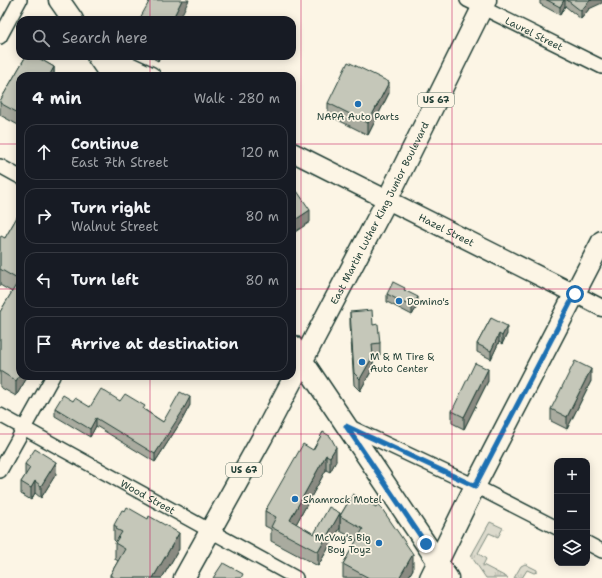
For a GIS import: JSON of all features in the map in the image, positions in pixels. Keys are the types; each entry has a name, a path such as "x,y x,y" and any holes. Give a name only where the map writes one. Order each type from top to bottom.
{"main road":[{"path":"59,0 70,16"},
{"name":"East Martin Luther King Junior Boulevard","path":"297,353 387,200 478,3"},
{"path":"100,60 108,72"},
{"path":"116,60 142,72"},
{"name":"Hazel Street","path":"296,154 575,294"},
{"path":"439,573 475,486 602,241"},
{"path":"297,353 346,426 439,573"},
{"name":"US 67","path":"184,578 262,438 286,380"}],"street":[{"path":"0,37 20,0"},
{"name":"Laurel Street","path":"478,3 602,67"},
{"path":"0,166 16,175"},
{"name":"Hazel Street","path":"575,294 602,308"},
{"path":"0,471 51,380"},
{"name":"Wood Street","path":"0,415 296,578"},
{"path":"346,426 475,486 554,526"},
{"path":"590,545 602,551"}],"green space":[{"path":"490,522 503,528 498,537 489,533 478,553 486,559 483,565 508,578 486,578 471,556"},
{"path":"525,564 537,570 537,572 534,573 527,570 522,578 514,578 521,566"}],"building":[{"path":"150,0 182,0 174,16 141,16"},
{"path":"547,0 564,0 560,7"},
{"path":"567,0 592,0 589,1 581,11"},
{"path":"24,60 42,60 54,67 51,72 17,72"},
{"name":"NAPA Auto Parts","path":"348,62 389,82 368,123 328,103"},
{"path":"16,73 16,112 0,103"},
{"path":"297,191 310,210 296,219"},
{"path":"16,219 16,278 0,269 0,238 1,236 5,238"},
{"path":"393,282 405,288 404,290 418,297 412,307 387,294"},
{"path":"16,285 16,381 0,371 0,312"},
{"name":"M & M Tire & Auto Center","path":"372,310 373,325 378,324 380,343 372,344 373,356 360,379 354,373 350,312"},
{"path":"491,318 507,326 502,336 499,334 491,351 477,344"},
{"path":"575,361 591,369 567,417 551,409"},
{"path":"475,363 488,369 464,417 452,411"},
{"path":"101,389 120,401 125,394 145,406 143,409 163,422 180,392 190,397 155,454 96,418 90,429 55,408 63,395 73,401 75,398 90,407"},
{"path":"323,432 330,436 336,447 330,457 326,455 290,520 314,534 329,507 340,513 318,552 271,527 276,517 265,511 303,444 313,450"},
{"path":"35,449 56,462 41,486 35,481 31,488 21,482 30,468 25,464"},
{"path":"353,494 376,507 378,503 413,554 399,578 369,578 343,564 363,529 340,516"},
{"path":"127,507 148,519 149,516 179,533 153,578 115,578 110,575 125,549 115,543 122,532 116,529 117,527 114,525 122,510 125,511"},
{"path":"223,563 243,574 241,578 213,578"}],"place":[{"name":"NAPA Auto Parts","path":"358,104"},
{"name":"Domino's","path":"399,301"},
{"name":"M & M Tire & Auto Center","path":"362,362"},
{"name":"Shamrock Motel","path":"295,499"},
{"name":"McVay's Big Boy Toyz","path":"379,543"}],"route":[{"path":"426,544 346,426 475,486 575,294"}]}
